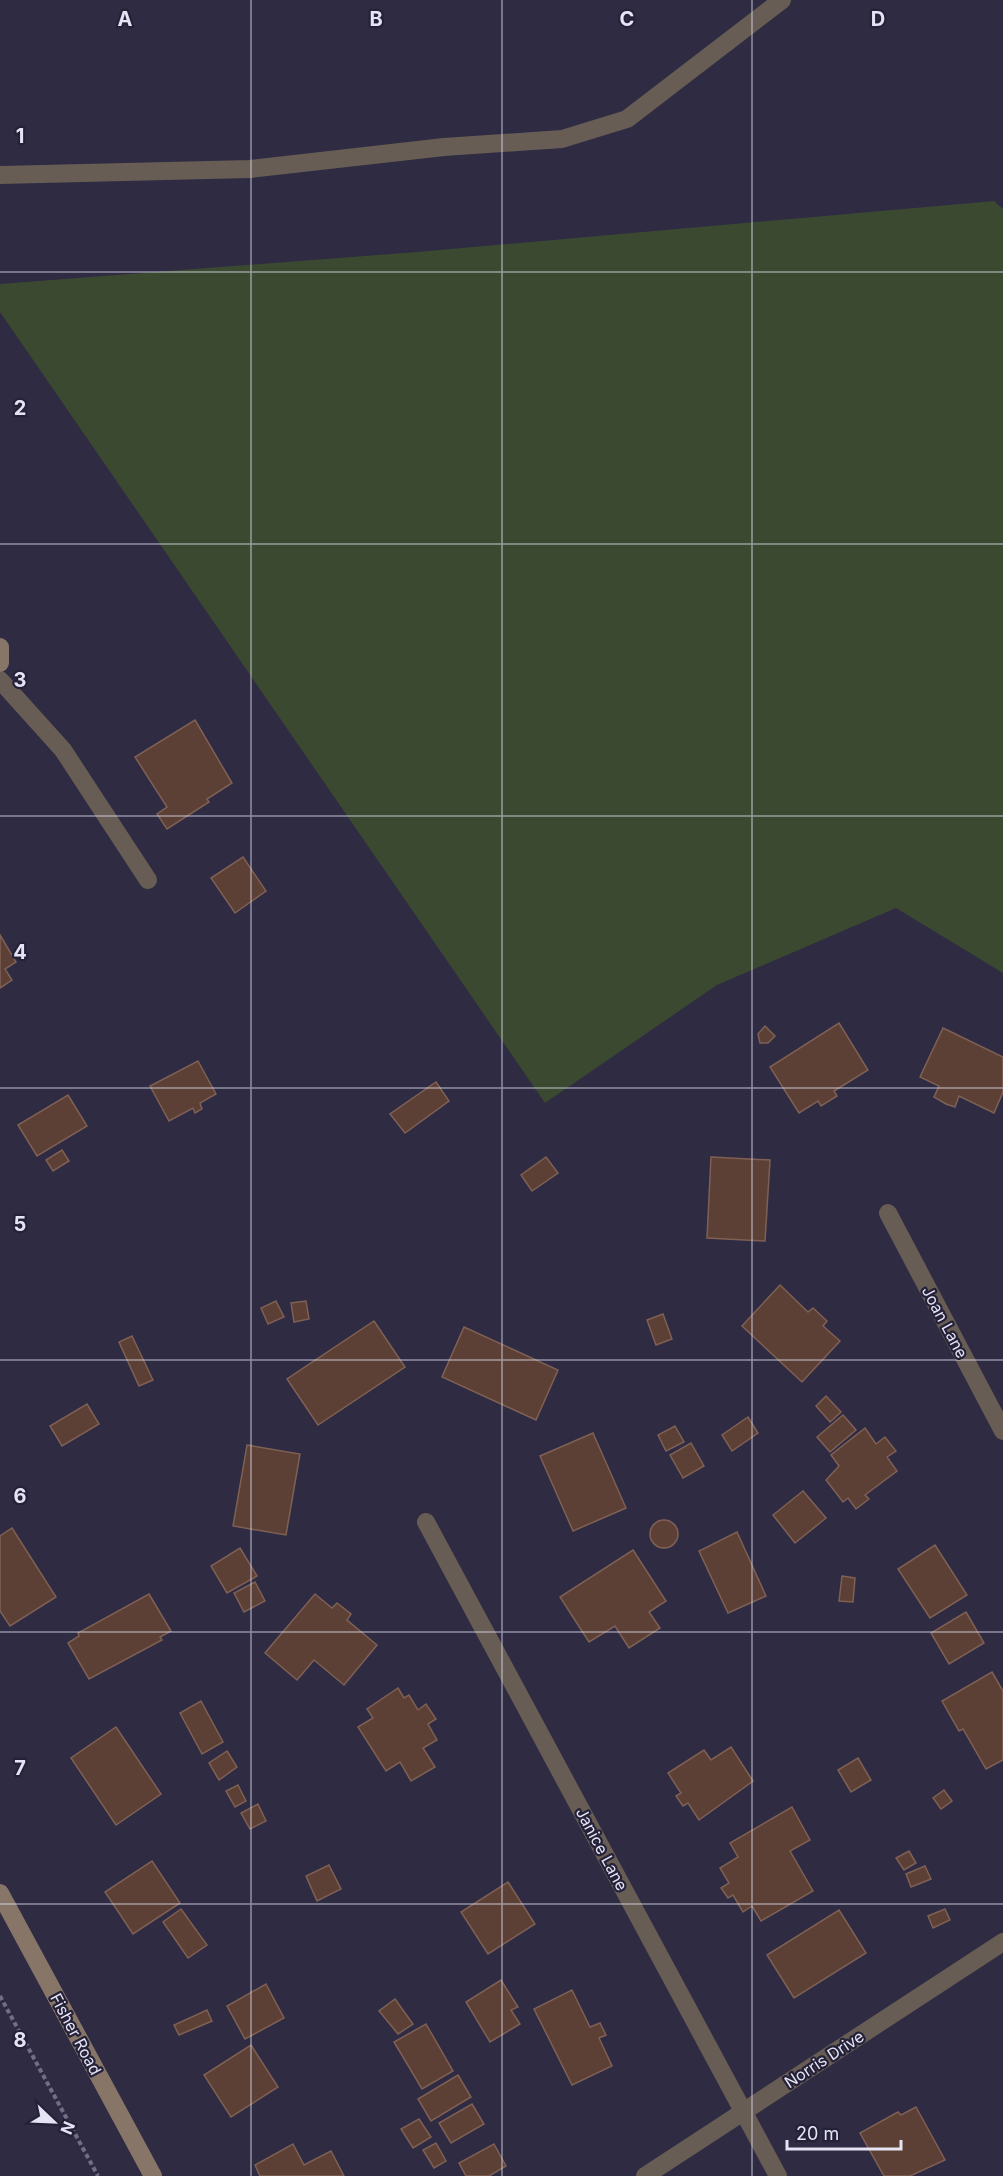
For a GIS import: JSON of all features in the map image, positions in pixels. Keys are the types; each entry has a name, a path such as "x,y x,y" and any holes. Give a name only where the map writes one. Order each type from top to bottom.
{"street":[{"path":"0,175 250,169 444,147 562,139 627,119 782,0"},
{"path":"0,647 0,663"},
{"path":"0,680 63,750 148,880"},
{"name":"Joan Lane","path":"888,1213 1003,1431"},
{"name":"Janice Lane","path":"426,1522 778,2176"},
{"name":"Fisher Road","path":"0,1893 153,2176"},
{"name":"Norris Drive","path":"645,2176 1003,1942"}],"path":[{"path":"0,1996 98,2176"}],"green space":[{"path":"994,201 1003,209 1003,973 896,908 717,985 545,1103 0,312 0,284 417,252"}],"building":[{"path":"195,720 232,783 207,799 209,802 167,829 157,814 167,807 135,757"},
{"path":"243,857 266,891 235,913 211,878"},
{"path":"0,935 16,962 5,969 12,980 0,988"},
{"path":"839,1023 868,1070 834,1091 837,1096 821,1106 818,1101 799,1113 770,1067"},
{"path":"765,1026 775,1036 768,1043 760,1043 758,1034"},
{"path":"943,1028 1003,1057 1003,1092 994,1113 959,1096 955,1107 946,1104 934,1097 939,1086 920,1077"},
{"path":"198,1061 216,1094 200,1103 202,1109 195,1113 193,1108 169,1121 150,1086"},
{"path":"436,1082 449,1101 405,1133 390,1114"},
{"path":"68,1095 87,1126 37,1156 18,1125"},
{"path":"62,1150 69,1161 53,1171 46,1160"},
{"path":"546,1157 558,1173 532,1191 521,1175"},
{"path":"711,1157 770,1160 765,1241 707,1238"},
{"path":"780,1285 808,1312 813,1308 827,1321 823,1326 840,1341 802,1382 742,1326"},
{"path":"276,1301 284,1317 268,1324 261,1308"},
{"path":"306,1301 309,1319 294,1322 291,1303"},
{"path":"663,1314 672,1339 656,1345 647,1320"},
{"path":"374,1321 405,1367 318,1425 287,1379"},
{"path":"464,1327 558,1370 536,1420 442,1377"},
{"path":"132,1336 153,1380 139,1386 119,1342"},
{"path":"826,1396 841,1412 830,1422 816,1406"},
{"path":"87,1404 99,1424 62,1446 50,1426"},
{"path":"843,1415 856,1430 830,1452 817,1437"},
{"path":"748,1417 758,1433 732,1451 722,1435"},
{"path":"675,1426 684,1442 666,1451 658,1435"},
{"path":"865,1428 876,1444 885,1437 896,1451 887,1457 897,1471 865,1495 869,1499 856,1509 848,1498 843,1502 826,1480 839,1466 831,1455"},
{"path":"593,1433 626,1508 573,1531 540,1456"},
{"path":"691,1443 704,1466 683,1478 670,1455"},
{"path":"247,1445 300,1454 286,1535 233,1526"},
{"path":"803,1491 826,1518 795,1543 773,1515"},
{"path":"664,1520 674,1524 678,1534 674,1544 664,1548 654,1544 650,1534 654,1524"},
{"path":"12,1528 56,1597 10,1626 0,1611 0,1536"},
{"path":"737,1532 766,1596 728,1613 699,1551"},
{"path":"935,1545 967,1595 930,1618 898,1569"},
{"path":"240,1548 257,1576 227,1593 211,1566"},
{"path":"633,1550 666,1601 649,1612 660,1628 629,1648 615,1626 589,1642 560,1597"},
{"path":"842,1576 855,1578 853,1602 839,1601"},
{"path":"255,1582 265,1601 244,1612 234,1593"},
{"path":"149,1594 171,1631 160,1637 162,1640 89,1679 68,1643 79,1636 78,1633"},
{"path":"315,1594 332,1608 337,1603 351,1614 347,1620 377,1645 344,1685 314,1660 297,1680 265,1653"},
{"path":"966,1612 984,1643 949,1664 931,1633"},
{"path":"992,1672 1003,1691 1003,1760 986,1769 963,1729 959,1731 942,1701"},
{"path":"398,1688 404,1698 409,1695 418,1710 426,1704 436,1719 428,1724 437,1740 423,1748 435,1767 411,1781 400,1762 386,1771 358,1727 373,1718 367,1709"},
{"path":"201,1701 223,1742 202,1754 180,1713"},
{"path":"116,1727 161,1794 116,1825 71,1758"},
{"path":"731,1747 753,1781 699,1820 688,1803 683,1806 676,1796 681,1793 668,1773 704,1750 711,1760"},
{"path":"227,1751 237,1767 219,1780 209,1763"},
{"path":"858,1758 871,1780 851,1792 838,1770"},
{"path":"238,1785 246,1801 235,1807 226,1791"},
{"path":"944,1790 952,1801 941,1809 933,1798"},
{"path":"258,1804 266,1821 250,1829 241,1813"},
{"path":"792,1807 810,1840 790,1851 813,1891 761,1921 752,1906 743,1912 733,1895 728,1898 721,1888 729,1883 720,1868 738,1857 730,1843"},
{"path":"909,1851 916,1863 904,1870 896,1858"},
{"path":"152,1861 180,1903 133,1934 105,1892"},
{"path":"329,1865 341,1889 317,1901 306,1876"},
{"path":"925,1866 931,1879 911,1887 906,1874"},
{"path":"508,1882 535,1924 488,1954 461,1912"},
{"path":"181,1909 207,1945 188,1958 163,1922"},
{"path":"945,1909 950,1920 933,1928 928,1916"},
{"path":"839,1910 866,1953 794,1998 767,1955"},
{"path":"501,1980 518,2007 511,2010 520,2024 490,2042 466,2002"},
{"path":"266,1984 284,2018 245,2039 227,2006"},
{"path":"572,1990 590,2027 600,2023 606,2035 599,2038 612,2066 572,2085 534,2009"},
{"path":"395,1999 413,2024 398,2034 379,2011"},
{"path":"207,2010 212,2021 179,2035 174,2025"},
{"path":"426,2024 453,2071 422,2089 394,2042"},
{"path":"251,2045 278,2087 231,2117 204,2075"},
{"path":"458,2075 471,2097 431,2121 418,2099"},
{"path":"472,2104 484,2124 451,2143 439,2123"},
{"path":"916,2107 945,2160 910,2176 884,2176 860,2133 898,2112 901,2115"},
{"path":"419,2119 431,2137 413,2148 401,2129"},
{"path":"436,2143 446,2161 434,2168 423,2150"},
{"path":"293,2144 304,2165 331,2151 344,2176 260,2176 255,2165"},
{"path":"494,2144 506,2166 489,2176 466,2176 459,2163"}]}
